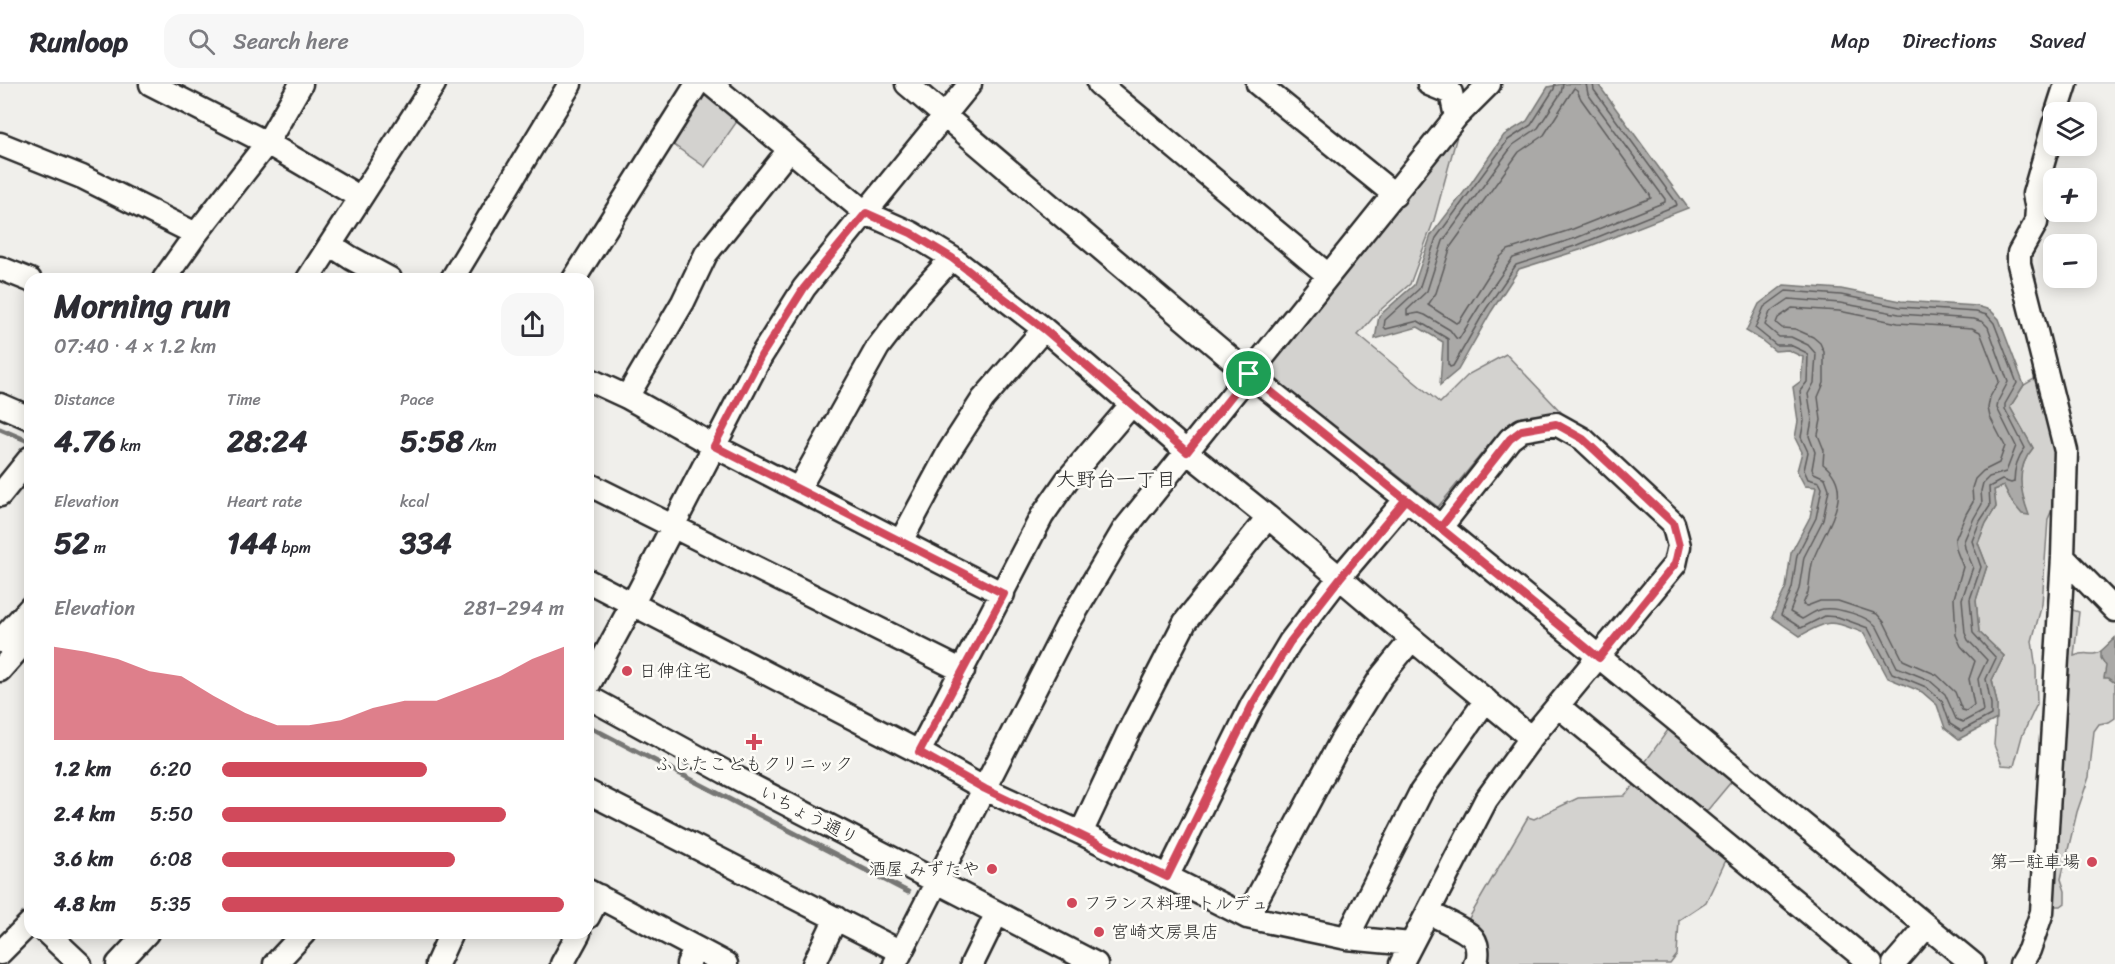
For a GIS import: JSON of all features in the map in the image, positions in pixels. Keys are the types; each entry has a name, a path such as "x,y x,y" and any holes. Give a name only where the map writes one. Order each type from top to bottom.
{"street":[{"path":"151,84 179,89 349,191"},
{"path":"168,273 267,142 301,84"},
{"path":"295,273 416,84"},
{"path":"312,273 434,84"},
{"path":"456,273 570,84"},
{"path":"578,273 697,84"},
{"path":"711,84 866,213 911,233 952,258 1044,329 1187,452 1268,517 1531,738"},
{"path":"907,84 1249,374 1441,527 1973,964"},
{"path":"594,675 761,356 804,288 970,84"},
{"path":"1099,84 1328,275"},
{"path":"1258,84 1395,195"},
{"path":"1429,84 1450,93 1456,117"},
{"path":"594,795 836,918 898,958 1068,626 1123,531 1456,117 1489,84"},
{"path":"2060,102 2066,84"},
{"path":"0,144 82,177 196,234"},
{"path":"627,397 683,302 706,254 789,150"},
{"path":"2021,964 2029,950 2042,912 2063,557 2066,451 2019,264 2019,252 2036,223 2037,209 2034,194 2045,156"},
{"path":"331,244 379,273"},
{"path":"799,488 878,347 918,295 952,258"},
{"path":"0,268 24,278"},
{"path":"901,542 950,450 983,399 1044,329"},
{"path":"594,382 627,397 714,446 1004,594"},
{"path":"919,752 1004,594 1042,516 1067,480 1132,404"},
{"path":"0,405 24,415"},
{"path":"1401,964 1486,800 1531,738 1675,564 1679,546 1673,523 1583,439 1556,424 1522,430 1510,439 1441,527"},
{"path":"0,495 24,465"},
{"path":"594,487 963,671"},
{"path":"1167,877 1252,705 1290,642 1406,499"},
{"path":"1081,833 1128,733 1185,622 1268,517"},
{"path":"2063,557 2115,610"},
{"path":"594,584 919,752 985,789 1081,833 1247,917 1347,938 1411,944"},
{"path":"0,641 24,615"},
{"path":"1247,917 1341,741 1381,677 1412,639"},
{"path":"0,670 24,643"},
{"name":"いちょう通り","path":"594,700 725,772 1096,964"},
{"path":"1347,938 1421,792 1486,700"},
{"path":"1558,705 1871,964"},
{"path":"594,894 692,956 726,964"},
{"path":"1428,912 1473,937 1478,959 1475,964"},
{"path":"972,964 997,913"},
{"path":"814,964 836,918"},
{"path":"1894,964 1927,926"},
{"path":"0,953 24,929"},
{"path":"53,939 80,964"},
{"path":"118,964 141,939"},
{"path":"274,964 298,939"},
{"path":"437,964 448,939"},
{"path":"562,964 576,939"}],"shaded area":[{"path":"701,92 738,120 705,167 671,143"},
{"path":"1461,121 1434,220 1410,284 1378,312 1358,335 1440,403 1469,374 1506,354 1561,412 1521,417 1496,436 1438,507 1260,367"},
{"path":"2034,379 2049,384 2064,419 2055,503 2048,519 2042,604 2032,641 2037,704 2022,736 2014,766 2002,765 1994,745 1997,703 1992,680 2004,656 1979,632 1976,600 1987,566 1978,543 1996,507 1994,490 2004,486 2012,502 2028,514 2021,489 2021,472 2033,448 2010,407 2024,385"},
{"path":"2070,609 2079,612 2074,656 2100,652 2115,638 2115,718 2099,724 2094,731 2089,777 2077,812 2061,879 2065,891 2065,903 2061,906 2053,906"},
{"path":"1670,727 1731,782 1701,818 1641,768"},
{"path":"1636,783 1728,856 1706,902 1679,920 1677,955 1670,964 1483,964 1465,925 1528,817 1534,819 1578,798 1624,796"}],"water":[{"path":"1562,84 1598,84 1688,208 1580,250 1519,269 1458,370 1440,385 1443,342 1418,327 1375,339 1379,316 1414,285 1431,235 1504,135 1527,121 1548,87"},
{"path":"1784,285 1841,289 1901,301 1977,306 1990,310 1999,319 2024,385 2010,407 2033,448 2021,472 2023,497 2029,515 2022,514 2012,502 2004,486 1994,490 1996,507 1978,543 1987,566 1976,600 1979,632 2004,656 1992,680 1997,703 1997,719 1959,739 1945,728 1937,705 1922,692 1888,678 1864,633 1832,623 1819,626 1800,636 1772,617 1786,587 1791,553 1810,517 1816,487 1805,486 1797,471 1802,452 1795,438 1798,421 1793,387 1801,381 1803,357 1788,350 1775,351 1746,331 1759,304"},
{"path":"2115,638 2115,683 2104,678 2106,666 2101,658 2101,651"}],"waterway":[{"path":"0,429 24,439"},
{"path":"594,729 908,892"}],"place":[{"name":"日伸住宅","path":"627,671"},
{"name":"ふじたこどもクリニック","path":"754,742"},
{"name":"第一駐車場","path":"2092,862"},
{"name":"酒屋 みずたや","path":"992,869"},
{"name":"フランス料理 トルデュ","path":"1072,903"},
{"name":"宮崎文房具店","path":"1099,932"}],"district":[{"name":"大野台一丁目","path":"1116,479"}],"route":[{"path":"1249,374 1187,452 1044,329 952,258 911,233 866,213 804,288 761,356 714,446 1004,594 919,752 985,789 1081,833 1167,877 1252,705 1290,642 1406,499 1441,527 1510,439 1522,430 1556,424 1583,439 1673,523 1679,546 1675,564 1599,658 1441,527 1406,499 1249,374"}]}
